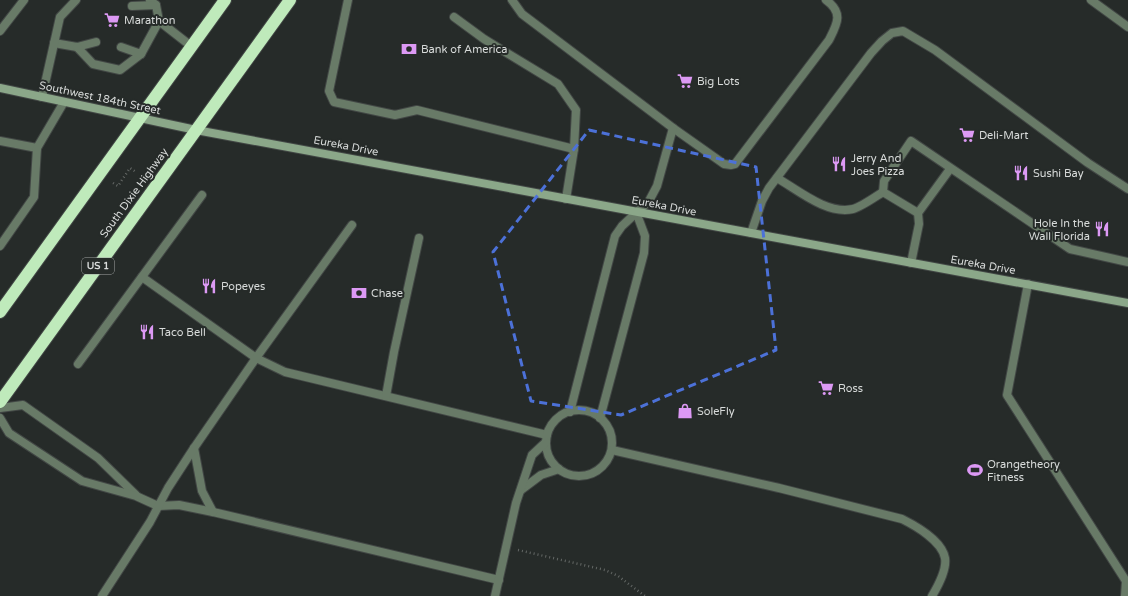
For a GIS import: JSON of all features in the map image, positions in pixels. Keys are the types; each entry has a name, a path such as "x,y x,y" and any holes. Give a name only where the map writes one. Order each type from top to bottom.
{"highway":[{"path":"2,306 225,0"},
{"name":"South Dixie Highway","path":"0,402 290,0"}],"main road":[{"name":"Southwest 184th Street","path":"0,88 196,130"},
{"name":"Eureka Drive","path":"196,130 1128,303"}],"street":[{"path":"0,31 24,0"},
{"path":"42,97 60,17 76,0"},
{"path":"348,0 329,91 334,102 395,115 417,110 574,149"},
{"path":"512,0 522,14 672,128 724,164 733,165 829,40 835,28 838,14 836,9 826,0"},
{"path":"1091,0 1128,27"},
{"path":"132,6 153,3 159,21 191,46"},
{"path":"454,17 484,39 558,84 576,110 574,149 566,199"},
{"path":"77,47 93,64 120,70 142,54 159,21"},
{"path":"751,233 762,201 777,178 871,53 892,33 903,31 935,50 1088,163 1128,189"},
{"path":"54,43 77,47 96,42"},
{"path":"121,47 142,54"},
{"path":"0,246 34,197 37,148 64,102"},
{"path":"570,412 615,236 622,226 649,201 657,186 672,128"},
{"path":"0,141 37,148"},
{"path":"883,192 884,181 911,141 950,169 1070,249 1128,262"},
{"path":"911,263 919,224 918,213 950,169"},
{"path":"777,178 822,205 838,209 853,209 883,192"},
{"path":"883,192 918,213"},
{"path":"78,364 202,195"},
{"path":"600,418 644,253 645,236 636,212"},
{"path":"102,596 150,522 158,506 194,448 256,358 352,225"},
{"path":"386,396 419,238"},
{"path":"142,277 256,358 285,372 386,396 547,439"},
{"path":"1028,284 1008,395 1126,581 1126,596"},
{"path":"0,408 23,405 98,458 136,496"},
{"path":"586,411 594,413 600,418 607,424 611,432 612,450 606,462 594,473 586,475 576,476 567,474 559,469 552,461 548,452 547,439 550,427 562,415 570,412 586,411"},
{"path":"0,418 9,433 82,481 136,496 158,506 179,505 213,512 499,580"},
{"path":"495,596 516,503 532,455 547,439"},
{"path":"194,448 202,491 213,512"},
{"path":"612,450 779,488 902,519 915,525 927,534 938,544 945,558 945,565 940,582 932,596"},
{"path":"521,490 541,476 559,469"}],"path":[{"path":"113,183 118,186 130,168 136,172"},
{"path":"516,549 605,570 618,576 645,596"}],"highlighted area":[{"path":"589,130 756,167 776,350 621,415 531,401 493,252"}],"place":[{"name":"Marathon","path":"112,20"},
{"name":"Bank of America","path":"409,49"},
{"name":"Big Lots","path":"685,81"},
{"name":"Deli-Mart","path":"967,135"},
{"name":"Jerry And Joes Pizza","path":"839,164"},
{"name":"Sushi Bay","path":"1021,173"},
{"name":"Hole In the Wall Florida","path":"1102,229"},
{"name":"Popeyes","path":"209,286"},
{"name":"Chase","path":"359,293"},
{"name":"Taco Bell","path":"147,332"},
{"name":"Ross","path":"826,388"},
{"name":"SoleFly","path":"685,411"},
{"name":"Orangetheory Fitness","path":"975,470"}]}
